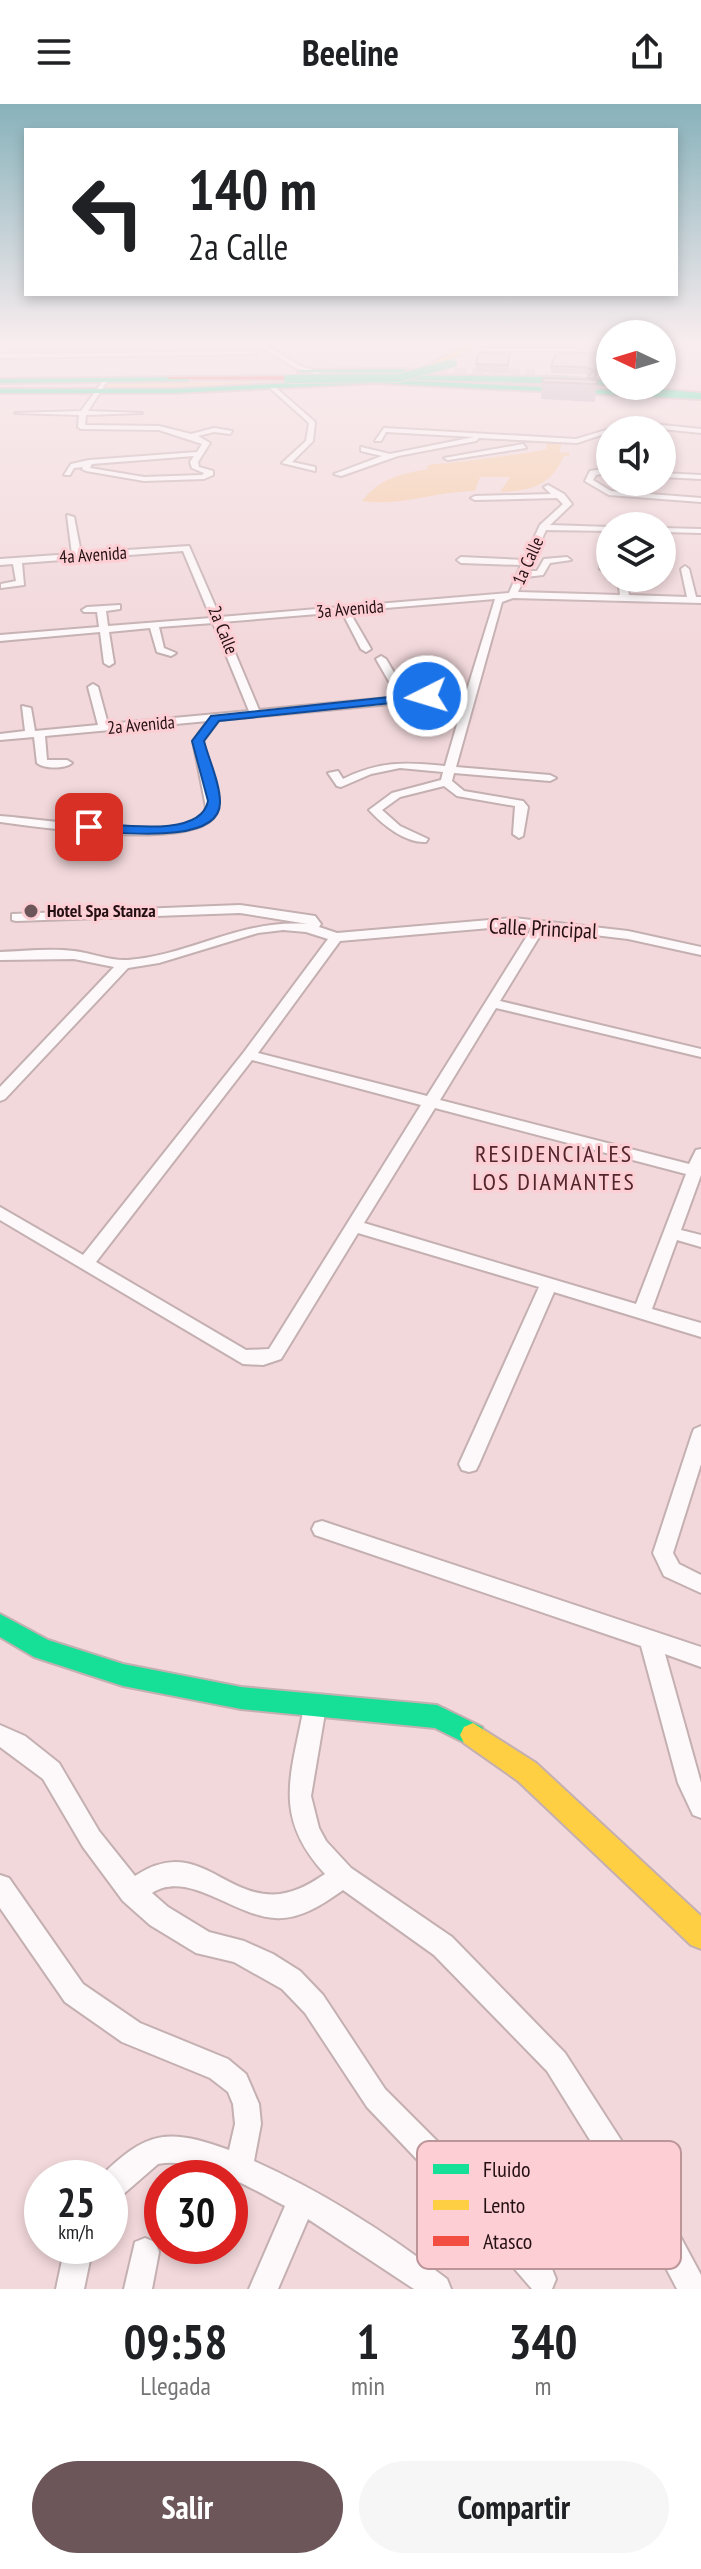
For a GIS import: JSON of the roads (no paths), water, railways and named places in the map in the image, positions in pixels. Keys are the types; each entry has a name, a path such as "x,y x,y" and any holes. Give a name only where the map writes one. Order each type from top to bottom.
{"main road":[{"path":"0,1625 42,1649 123,1675 241,1698 437,1717 484,1741 527,1772 701,1935"}],"street":[{"path":"87,464 87,470 140,479 199,478 210,473 196,468 194,462 205,444"},
{"path":"308,444 286,463 312,469"},
{"path":"429,444 440,447"},
{"path":"338,474 390,456 459,444"},
{"path":"448,458 505,446 543,444"},
{"path":"364,449 390,456"},
{"path":"67,473 71,466 198,454"},
{"path":"596,472 589,481 596,485"},
{"path":"676,476 701,477"},
{"path":"548,487 561,496"},
{"path":"475,498 561,496"},
{"name":"1a Calle","path":"446,782 452,770 498,601 512,595 543,527 568,504 561,496"},
{"path":"648,496 701,500"},
{"path":"70,517 77,556"},
{"path":"543,527 596,529"},
{"path":"676,530 701,531"},
{"name":"4a Avenida","path":"0,562 186,548"},
{"name":"2a Calle","path":"186,548 220,622 256,714"},
{"path":"461,560 526,563"},
{"path":"523,574 540,573 547,561 567,560"},
{"path":"4,586 21,583 17,561"},
{"path":"685,569 698,602"},
{"path":"624,592 625,599"},
{"name":"3a Avenida","path":"0,640 346,613 512,595 698,602"},
{"name":"3a Avenida","path":"220,622 470,601 698,602"},
{"path":"87,610 117,607"},
{"path":"101,609 109,663"},
{"path":"346,613 366,649"},
{"path":"155,627 160,650 171,653"},
{"path":"381,659 404,698"},
{"path":"93,687 104,728"},
{"name":"2a Avenida","path":"0,737 472,693"},
{"path":"26,708 42,763 67,763"},
{"path":"0,819 149,832 191,826 212,812 214,801 198,741 215,718"},
{"path":"334,773 341,784 389,766 550,778"},
{"path":"422,839 396,828 375,810 396,795 446,782 461,794 519,803 522,807 519,834"},
{"path":"16,917 240,909 310,919 315,924 311,930"},
{"name":"Calle Principal","path":"336,937 499,923 628,935 701,951"},
{"path":"0,1213 243,1357 263,1358 279,1352 540,925"},
{"path":"0,956 63,954 124,964 172,957 251,929 279,926 336,937 249,1055 85,1264"},
{"path":"0,1096 124,964"},
{"path":"492,1003 701,1053"},
{"path":"249,1055 695,1171"},
{"path":"642,1312 701,1154"},
{"path":"356,1226 701,1330"},
{"path":"672,1233 701,1241"},
{"path":"469,1464 549,1284"},
{"path":"701,1434 663,1553 671,1571 701,1584"},
{"path":"322,1529 701,1657"},
{"path":"650,1639 689,1783 701,1807"},
{"path":"315,1707 300,1778 301,1815 318,1849 343,1876 443,1946 556,2062 606,2141"},
{"path":"0,1736 17,1744 51,1771 91,1839 132,1892 159,1916 205,1944 235,1950 291,1980 314,2004 376,2098 418,2141"},
{"path":"132,1892 160,1872 182,1871 239,1900 261,1906 283,1907 306,1901 343,1876"},
{"path":"0,1887 74,1993 131,2033 219,2068 237,2083 246,2104 248,2124 241,2160"},
{"path":"128,2171 142,2158 161,2149 182,2150 214,2160"},
{"path":"248,2172 302,2199 432,2287"},
{"path":"263,2289 302,2199"},
{"path":"138,2289 144,2257"},
{"path":"70,2289 75,2264"},
{"path":"681,2267 693,2289"},
{"path":"533,2269 542,2279"}],"place":[{"name":"Hotel Spa Stanza","path":"31,911"}],"district":[{"name":"RESIDENCIALES LOS DIAMANTES","path":"554,1168"}]}
